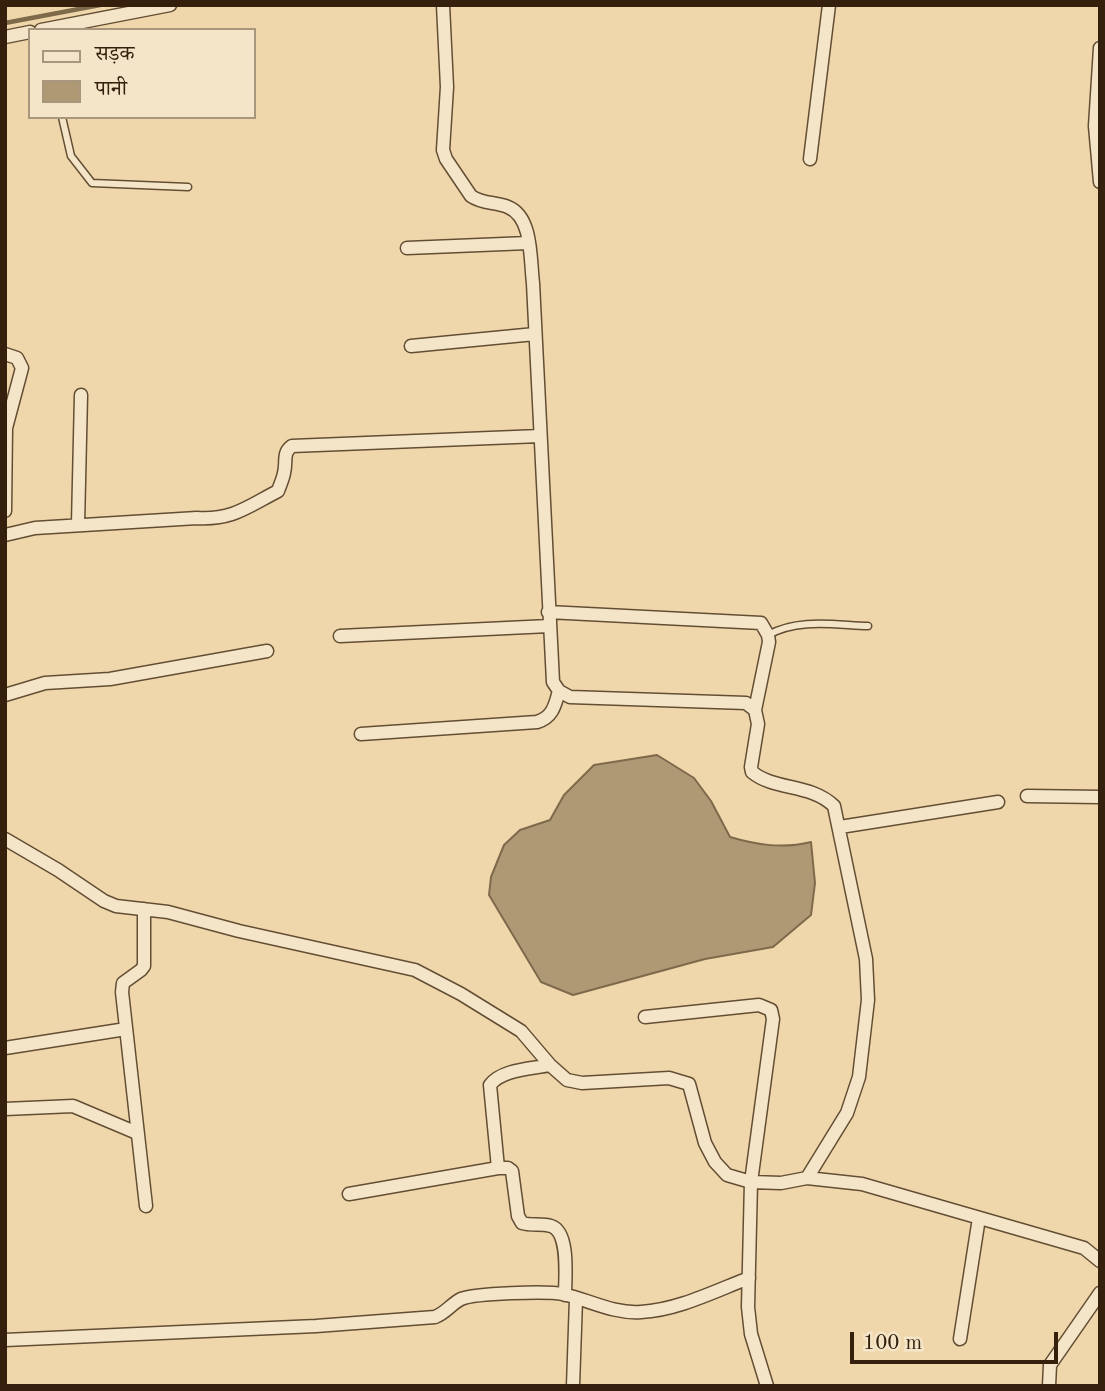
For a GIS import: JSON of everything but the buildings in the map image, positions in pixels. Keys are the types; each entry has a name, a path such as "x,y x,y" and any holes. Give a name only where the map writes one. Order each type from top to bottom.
{"street":[{"path":"53,28 170,5"},
{"path":"443,5 447,87 442,136 446,159 476,200 508,207 518,213 524,223 528,243 553,682 559,691 569,697 746,702 755,710"},
{"path":"810,159 829,5"},
{"path":"5,37 28,32"},
{"path":"1100,48 1095,126 1100,183"},
{"path":"407,248 528,243"},
{"path":"411,346 535,334"},
{"path":"5,354 17,358 22,368 6,428 5,511"},
{"path":"78,524 81,395"},
{"path":"5,535 35,528 78,524 218,519 234,514 278,491 285,472 285,455 287,449 292,446 540,436"},
{"path":"548,612 756,622 761,623 768,635 769,642 755,710 758,724 752,772 763,778 815,792 834,806 866,959 868,1000 859,1077 847,1113 807,1178"},
{"path":"340,636 549,626"},
{"path":"5,695 46,683 110,679 267,651"},
{"path":"361,734 537,722 546,719 553,710 559,691"},
{"path":"1027,796 1100,797"},
{"path":"840,827 999,803"},
{"path":"5,839 116,906 156,910 415,970 461,994 521,1031 566,1080 582,1083 669,1078 689,1084 705,1143 715,1162 727,1175 751,1182 781,1183 807,1178 862,1184 1084,1248 1100,1261"},
{"path":"146,1206 122,992 123,983 144,966 156,910"},
{"path":"645,1017 759,1005 771,1010 773,1018 751,1182 749,1278 751,1334 767,1386"},
{"path":"5,1048 126,1029"},
{"path":"498,1168 490,1085 495,1078 505,1074 550,1065"},
{"path":"5,1109 73,1106 137,1133"},
{"path":"349,1194 498,1168 512,1171 522,1223 550,1225 561,1235 571,1297 573,1386"},
{"path":"960,1339 979,1218"},
{"path":"5,1340 316,1326 435,1317 447,1312 463,1298 477,1296 554,1293 611,1309 639,1312 681,1303 749,1278"},
{"path":"1049,1386 1050,1365 1100,1293"}],"lane":[{"path":"62,119 71,156 92,183 188,187"},
{"path":"768,635 797,624 868,626"}],"water":[{"path":"657,755 694,778 711,801 730,837 770,845 811,842 815,883 811,915 773,947 705,959 573,995 541,982 489,895 491,877 504,845 520,830 550,820 564,795 594,765"}],"waterway":[{"path":"5,23 100,5"}]}
